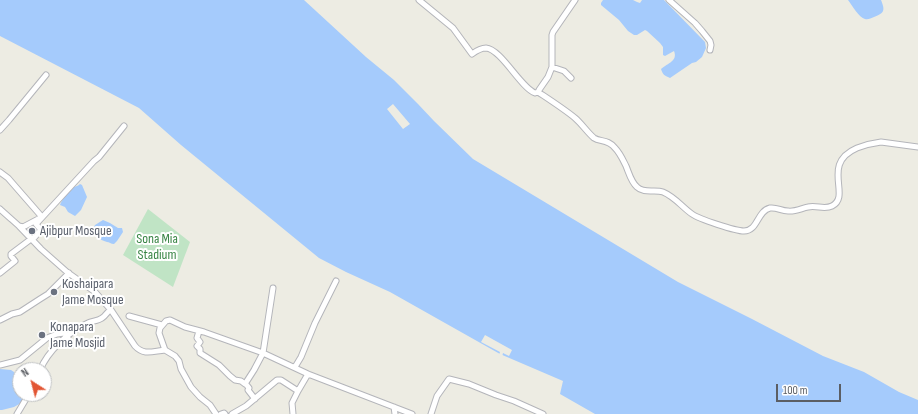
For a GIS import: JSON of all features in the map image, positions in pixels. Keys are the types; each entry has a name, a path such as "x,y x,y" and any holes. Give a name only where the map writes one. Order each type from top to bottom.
{"street":[{"path":"419,0 453,28 472,54 484,48 488,48 493,51 513,70 532,92 538,92 574,118 596,139 606,141 614,146 625,164 634,185 639,189 645,191 655,190 663,192 675,198 696,217 718,224 744,231 753,227 763,212 768,209 776,208 788,212 808,206 826,208 836,204 840,192 837,175 840,162 849,152 875,142 918,147"},
{"path":"538,92 548,77 552,67 553,32 575,0"},
{"path":"669,0 702,31 710,41 710,50"},
{"path":"552,67 564,71 571,78"},
{"path":"0,130 46,75"},
{"path":"0,273 15,260 11,254 42,230 36,224 99,156 124,126"},
{"path":"0,172 8,178 42,217"},
{"path":"0,210 19,226 41,249 69,273 95,292 111,310 139,350 143,352 166,350"},
{"path":"19,226 42,217"},
{"path":"0,320 20,312 48,294 69,273"},
{"path":"295,367 301,357 314,323 336,281"},
{"path":"245,384 262,353 274,288"},
{"path":"45,362 52,350 78,329 103,318 106,312 111,310"},
{"path":"129,316 162,325"},
{"path":"216,414 210,405 191,387 175,356 166,350 159,333 160,328 166,321 170,320 185,327 262,353 308,374 412,414"},
{"path":"199,331 197,338 200,342 197,346 200,349 200,353 219,365 235,380 245,383 255,399"},
{"path":"0,365 20,360 47,338 64,333 68,337"},
{"path":"293,414 292,403 308,374"},
{"path":"431,414 437,396 449,379 469,384 544,414"},
{"path":"232,414 255,399 277,380 281,380 298,391"},
{"path":"17,414 24,402"},
{"path":"394,407 394,414"},
{"path":"221,414 225,414"}],"green space":[{"name":"Sona Mia Stadium","path":"148,209 190,242 173,287 123,255"}],"water":[{"path":"0,0 304,0 366,57 394,80 473,159 678,282 823,356 864,372 899,392 918,400 918,414 595,414 560,394 563,381 500,354 390,292 319,258 181,145 139,108 0,36"},
{"path":"603,0 633,0 640,3 642,0 664,0 705,42 706,48 702,57 670,78 666,76 663,74 661,69 672,62 675,57 674,51 665,56 663,55 663,47 647,31 645,30 637,35 634,35 628,31 619,20 601,5"},
{"path":"848,0 881,0 883,11 878,16 865,19 858,14"},
{"path":"80,184 82,185 87,197 81,210 75,216 68,212 65,207 60,205 70,190"},
{"path":"103,220 118,228 122,228 123,232 114,244 100,239 95,234 93,229 95,225"},
{"path":"0,369 11,370 12,402 22,402 14,407 0,410"}],"pier":[{"path":"393,104 410,124 403,129 387,109"},
{"path":"485,335 512,350 509,356 503,353 502,357 499,355 500,352 481,342"}],"place":[{"name":"Ajibpur Mosque","path":"32,231"},
{"name":"Koshaipara Jame Mosque","path":"54,292"},
{"name":"Konapara Jame Mosjid","path":"42,335"}]}
